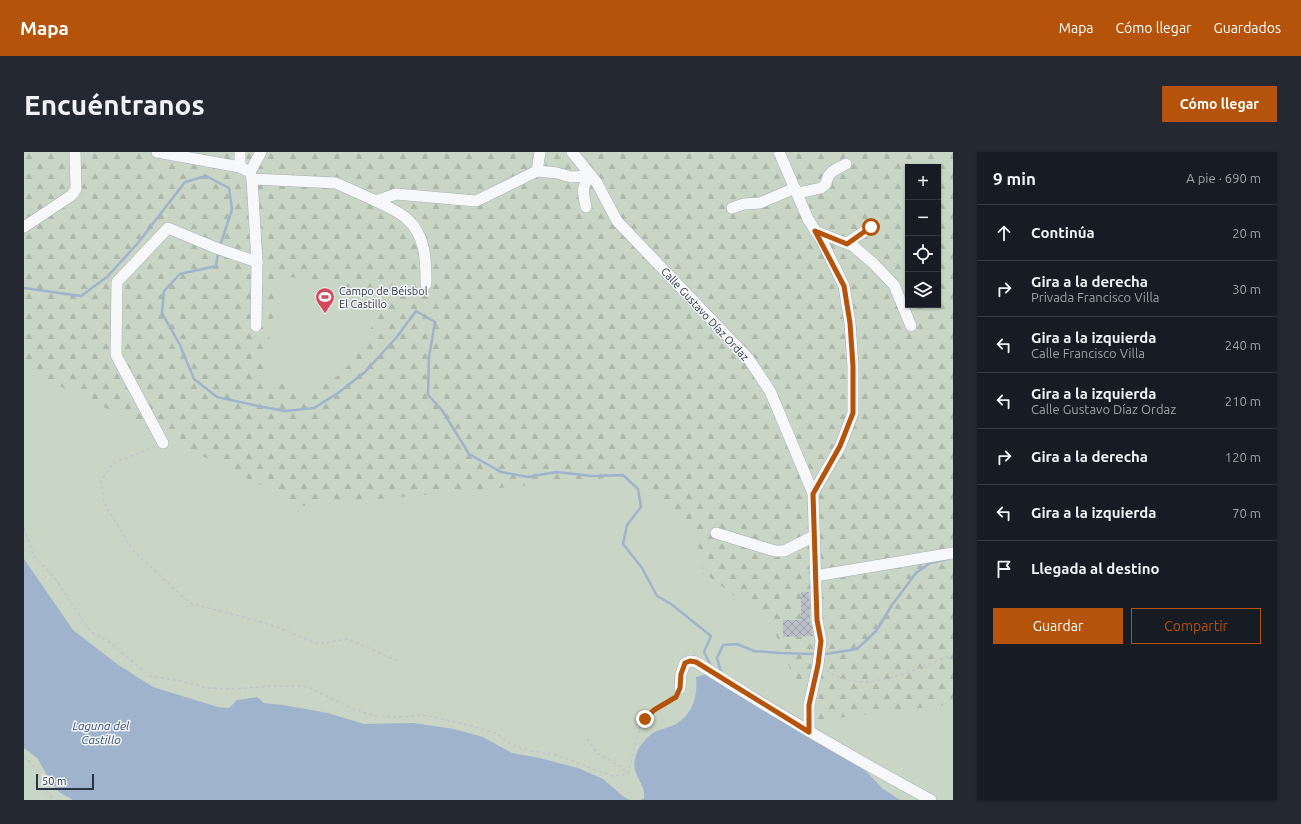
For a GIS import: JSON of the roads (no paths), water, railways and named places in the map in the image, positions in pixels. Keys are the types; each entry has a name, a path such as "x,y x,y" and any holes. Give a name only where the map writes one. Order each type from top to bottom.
{"street":[{"path":"24,227 72,195 76,190 75,152"},
{"path":"157,152 247,173 336,184 376,201 406,218 420,235 426,257 426,284"},
{"path":"240,152 247,173 257,262 256,326"},
{"path":"247,173 261,152"},
{"path":"537,171 540,152"},
{"name":"Calle Gustavo Díaz Ordaz","path":"572,152 597,183 617,221 748,358 770,391 813,494 817,620 821,641 818,665 809,705 809,732"},
{"path":"779,152 808,219 844,286 850,323 853,366 853,413 840,446 813,494"},
{"path":"732,208 744,204 760,203 796,191 821,188 826,184 827,178 831,172 846,164"},
{"path":"376,201 396,194 476,201 537,171 557,173 571,177 590,176"},
{"path":"586,206 583,185 590,176"},
{"path":"847,244 871,227"},
{"path":"162,443 116,355 117,282 168,228 216,248 257,262"},
{"path":"815,231 853,246 873,263 894,285 911,326"},
{"path":"716,533 775,551 784,551 814,536"},
{"path":"815,576 953,553"},
{"path":"680,688 681,674 685,663 690,661 696,662 809,732 931,800"}],"water":[{"name":"Laguna del Castillo","path":"24,559 73,630 117,664 153,687 218,707 229,708 237,700 257,697 264,703 328,713 364,724 413,723 454,729 483,737 512,753 540,758 578,768 603,779 624,797 630,800 73,800 59,792 49,779 38,759 24,748"},
{"path":"707,674 864,769 882,788 900,800 641,800 644,798 644,792 636,773 634,762 639,748 646,738 659,730 679,722 689,712 695,699 696,677"}],"waterway":[{"path":"24,288 81,296 107,277 138,243 185,182 206,176 229,188 232,209 220,246"},
{"path":"218,253 216,266 180,274 164,291 162,313 180,345 194,379 217,397 285,411 314,408 338,393 365,372 396,338 416,311 435,322 429,357 428,395 442,410 469,454 501,472 528,477 556,472 592,476 623,475 638,489 641,507 627,525 623,544 642,568 657,596 671,604 711,636 704,652 711,666"},
{"path":"826,654 857,649 876,631 892,605 916,573 930,563 947,559"},
{"path":"721,672 717,658 723,645 737,644 754,651 813,654"}],"place":[{"name":"Campo de Béisbol El Castillo","path":"325,314"}]}
